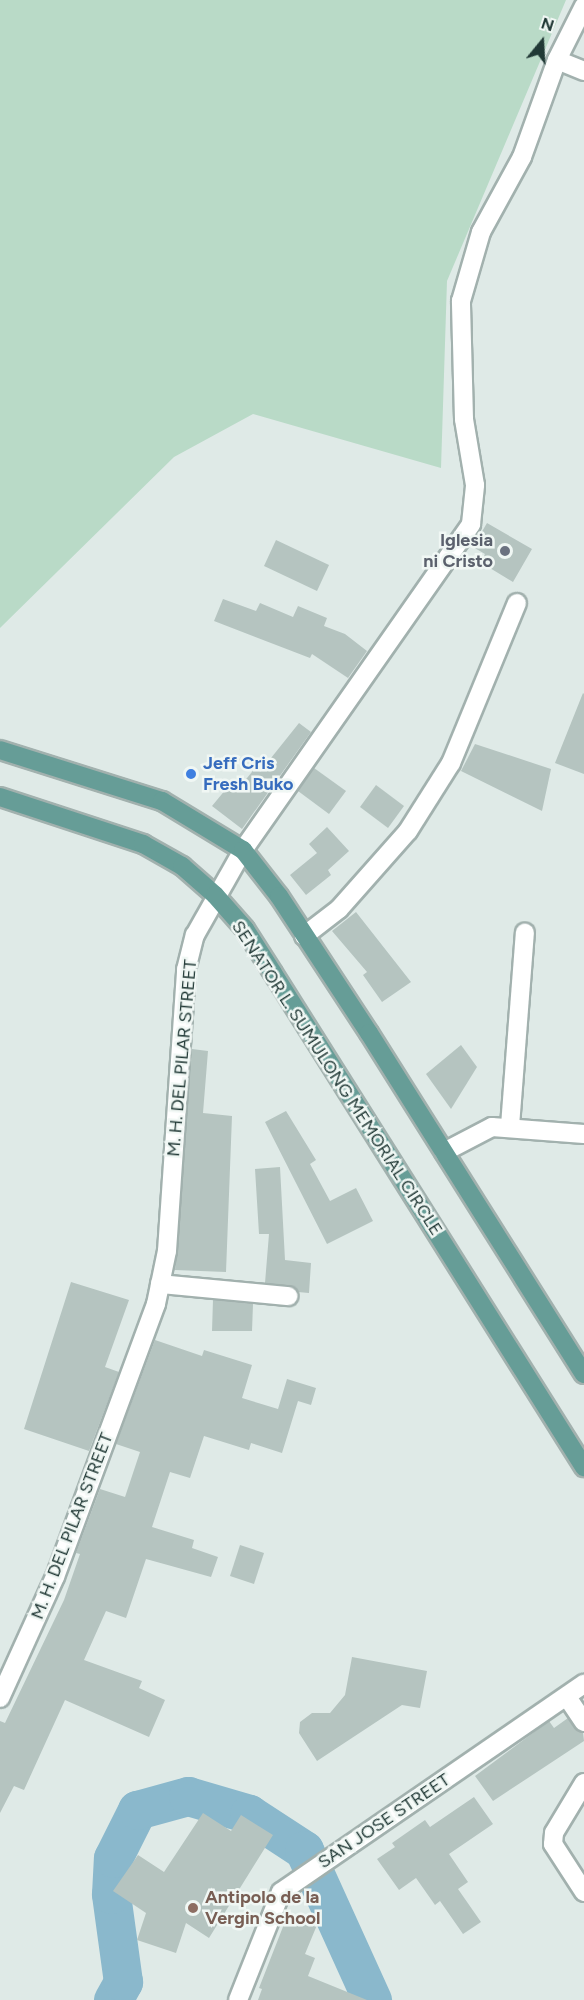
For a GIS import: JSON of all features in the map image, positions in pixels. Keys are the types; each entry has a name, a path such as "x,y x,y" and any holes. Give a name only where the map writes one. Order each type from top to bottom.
{"main road":[{"path":"0,750 162,801 243,850 304,936 584,1374"},
{"name":"SENATOR L. SUMULONG MEMORIAL CIRCLE","path":"0,797 143,844 182,866 215,895 245,929 584,1467"}],"street":[{"name":"M. H. DEL PILAR STREET","path":"0,1698 55,1577 160,1284 167,1251 186,970 195,935 215,895 243,850 471,524 476,485 464,419 461,301 480,232 522,157 557,60 584,6"},
{"path":"557,60 584,70"},
{"path":"304,936 339,909 414,821 451,763 517,603"},
{"path":"510,1126 525,933"},
{"path":"444,1152 475,1133 492,1127 510,1126 584,1134"},
{"path":"160,1284 288,1296"},
{"name":"SAN JOSE STREET","path":"238,2000 281,1892 584,1684"},
{"path":"567,1697 584,1722"},
{"path":"584,1783 554,1833 553,1844 584,1892"}],"green space":[{"path":"0,0 566,0 447,281 441,468 253,414 174,457 0,628"}],"building":[{"name":"Iglesia ni Cristo","path":"487,523 532,549 513,582 480,562 485,554 473,547"},
{"path":"276,540 329,565 317,591 264,566"},
{"path":"223,599 256,611 260,603 293,617 298,606 327,618 324,626 345,634 367,651 348,678 312,654 310,658 214,621"},
{"path":"584,694 584,774 555,763"},
{"path":"299,723 311,732 242,829 212,806 231,783 238,789 256,767 259,769 271,758"},
{"path":"475,744 551,769 542,811 461,771"},
{"path":"314,768 346,791 329,814 298,791"},
{"path":"376,785 404,806 388,828 360,807"},
{"path":"327,827 349,851 328,870 331,875 306,895 290,875 317,853 309,844"},
{"path":"356,912 411,982 382,1002 363,975 367,972 332,931"},
{"path":"461,1045 477,1067 451,1109 426,1074"},
{"path":"192,1049 208,1051 203,1113 232,1116 226,1272 175,1270"},
{"path":"286,1111 316,1160 310,1164 330,1201 356,1188 373,1221 327,1244 265,1122"},
{"path":"280,1167 285,1260 311,1263 309,1293 298,1292 289,1285 265,1283 269,1234 259,1234 255,1169"},
{"path":"71,1282 129,1300 105,1367 119,1372 89,1451 24,1429"},
{"path":"213,1300 253,1304 252,1331 212,1331"},
{"path":"155,1340 202,1356 204,1350 252,1365 242,1398 278,1409 287,1379 316,1388 311,1405 298,1401 282,1453 251,1443 249,1450 204,1436 190,1478 170,1472 152,1527 194,1540 192,1548 218,1557 211,1577 146,1559 126,1618 106,1611 84,1660 142,1681 139,1688 165,1700 149,1737 65,1700 24,1790 14,1786 0,1813 0,1721 5,1723 64,1600 80,1554 76,1553 100,1489 125,1497 140,1452 116,1444"},
{"path":"240,1545 264,1553 254,1584 230,1576"},
{"path":"352,1657 427,1671 420,1708 402,1705 317,1761 299,1733 300,1722 312,1713 330,1713 345,1695"},
{"path":"568,1718 583,1733 584,1741 493,1801 475,1776 549,1721 554,1728"},
{"path":"474,1797 493,1824 449,1854 468,1882 458,1889 481,1922 463,1934 440,1901 435,1905 416,1878 399,1890 377,1859 395,1847 392,1843 425,1820 430,1827"},
{"path":"203,1813 231,1831 241,1815 273,1835 209,1938 186,1923 176,1953 137,1940 146,1913 113,1891 138,1855 164,1872"},
{"path":"288,1914 317,1925 305,1954 315,1958 308,1976 367,2000 258,2000 262,1989 259,1988"}],"waterway":[{"path":"113,2000 123,1982 111,1894 113,1858 137,1810 188,1796 249,1814 304,1850 372,2000"}],"place":[{"name":"Iglesia ni Cristo","path":"505,551"},
{"name":"Jeff Cris Fresh Buko","path":"191,774"},
{"name":"Antipolo de la Vergin School","path":"193,1908"}]}
